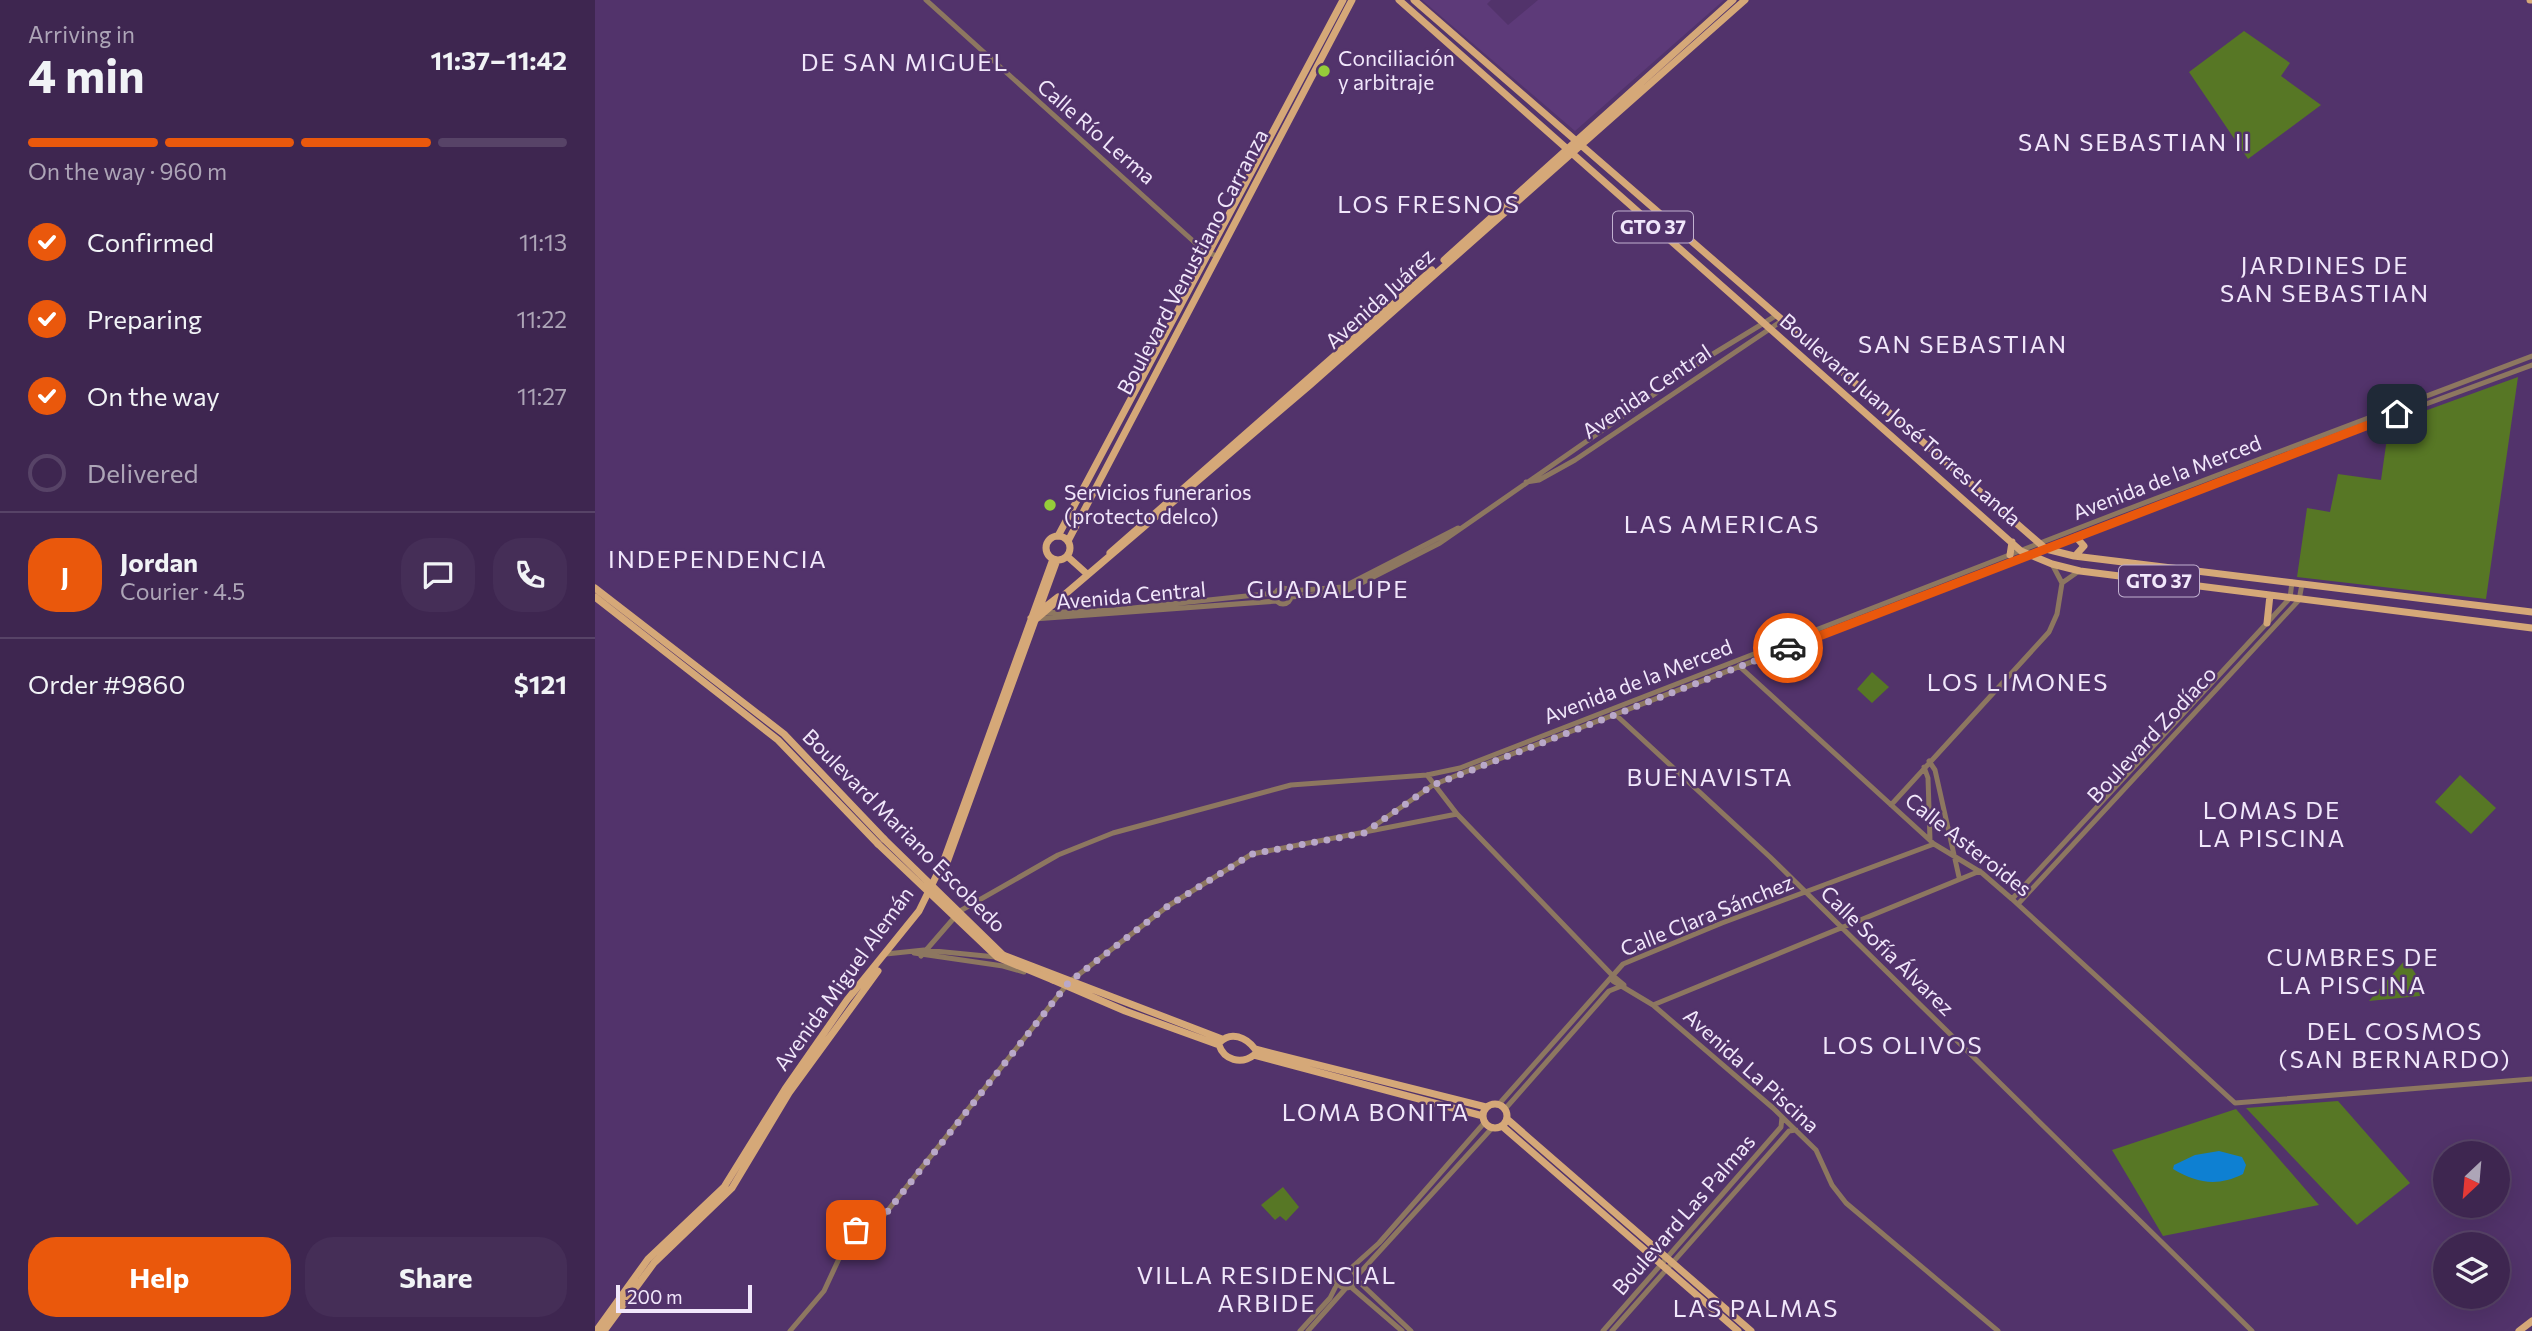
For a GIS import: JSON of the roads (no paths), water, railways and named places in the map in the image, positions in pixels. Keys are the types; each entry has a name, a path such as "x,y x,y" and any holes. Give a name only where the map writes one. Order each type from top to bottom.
{"main road":[{"name":"Boulevard Venustiano Carranza","path":"1068,541 1343,0"},
{"name":"Boulevard Venustiano Carranza","path":"1058,537 1352,0"},
{"name":"Boulevard Juan José Torres Landa","path":"1399,0 2021,551 2052,564 2080,570 2532,628"},
{"name":"Boulevard Juan José Torres Landa","path":"1414,0 2043,547 2074,556 2532,612"},
{"name":"Avenida Juárez","path":"1579,143 1733,0"},
{"name":"Avenida Juárez","path":"1037,615 1745,0"},
{"name":"Avenida Juárez","path":"1037,615 1571,150"},
{"path":"1693,263 1702,265 1738,296"},
{"path":"1940,477 1949,466"},
{"path":"1949,485 1960,475"},
{"path":"1058,537 1068,541 1070,549 1067,556 1055,560 1047,547 1050,540 1058,537"},
{"path":"2074,556 2084,546 2076,537"},
{"path":"2010,555 2012,541"},
{"path":"1067,556 1087,573"},
{"name":"Avenida Miguel Alemán","path":"596,1331 648,1259 724,1187 847,1000 889,954 932,898 982,771 1055,560"},
{"name":"Boulevard Mariano Escobedo","path":"595,588 784,734 881,842 1006,956 1067,984 1221,1042"},
{"path":"2267,623 2270,595"},
{"name":"Boulevard Mariano Escobedo","path":"595,597 778,740 997,957 1067,984"},
{"name":"Avenida Miguel Alemán","path":"604,1331 654,1263 732,1188 815,1054 910,926 928,895 1037,615"},
{"path":"960,788 967,795"},
{"path":"1254,1052 1247,1060 1232,1059 1222,1052 1221,1042 1238,1037 1254,1052 1485,1115 1493,1127 1504,1123"},
{"path":"1485,1115 1502,1106 1504,1123 1667,1264 1751,1331"},
{"path":"1667,1264 1738,1331"},
{"path":"2519,1331 2532,1321"}],"street":[{"name":"Calle Río Lerma","path":"926,0 1212,255"},
{"name":"Avenida Central","path":"1037,615 1114,610 1275,593 1283,587 1291,594 1344,592 1440,543 1748,332 1780,318"},
{"name":"Avenida Central","path":"1526,482 1539,480 1575,460 1752,339 1767,325"},
{"path":"1748,332 1752,339"},
{"name":"Avenida de la Merced","path":"1364,833 1433,785 2030,555 2043,547 2532,356"},
{"name":"Avenida de la Merced","path":"923,953 954,915 983,897 1058,855 1125,829 1302,783 1427,775 1460,768 2010,555 2076,537 2532,365"},
{"path":"1570,452 1575,460"},
{"path":"1891,805 2049,632 2057,614 2062,583 2052,564"},
{"path":"2062,583 2080,570"},
{"path":"2290,598 2292,582"},
{"path":"2299,600 2302,584"},
{"path":"1275,593 1277,601"},
{"name":"Avenida Central","path":"1037,615 1277,601 1286,604 1291,594"},
{"name":"Boulevard Zodíaco","path":"2012,899 2290,598"},
{"name":"Boulevard Zodíaco","path":"2018,904 2299,600"},
{"name":"Calle Asteroides","path":"1739,666 1932,842 1980,871 2210,1081 2239,1104 2532,1079"},
{"name":"Calle Sofía Álvarez","path":"1615,715 1770,857 2252,1331"},
{"path":"1929,761 1935,770 1959,877"},
{"path":"1924,767 1928,778 1932,842"},
{"name":"Avenida La Piscina","path":"1427,775 1457,814 1612,975 1615,983 1624,985 1653,1005 1782,1117 1820,1155 1832,1185 1846,1202 1998,1331"},
{"path":"790,1331 824,1291 850,1235 884,1216 1067,984 1168,906 1252,854 1457,814"},
{"name":"Calle Clara Sánchez","path":"1502,1106 1612,975 1628,961 1722,923 1805,894 1932,842"},
{"path":"1653,1005 1959,877 1980,871"},
{"path":"923,953 1003,966 1067,984"},
{"path":"889,954 1006,956"},
{"path":"1502,1106 1609,991 1624,985"},
{"path":"1300,1331 1329,1298 1338,1282 1339,1272 1350,1269 1379,1243 1485,1115"},
{"name":"Boulevard Las Palmas","path":"1612,1331 1783,1125 1782,1117"},
{"path":"1783,1125 1793,1130"},
{"path":"1308,1331 1493,1127"},
{"name":"Boulevard Las Palmas","path":"1603,1331 1793,1130"},
{"path":"1350,1269 1411,1331"},
{"path":"1338,1282 1349,1287 1402,1331"}],"water":[{"path":"2219,1151 2242,1157 2246,1165 2243,1174 2224,1181 2207,1182 2190,1178 2173,1169 2174,1165 2195,1155"}],"place":[{"name":"Conciliación y arbitraje","path":"1324,71"},
{"name":"Servicios funerarios (protecto delco)","path":"1050,505"}],"district":[{"name":"DE SAN MIGUEL","path":"905,63"},
{"name":"SAN SEBASTIAN II","path":"2135,143"},
{"name":"LOS FRESNOS","path":"1429,205"},
{"name":"JARDINES DE SAN SEBASTIAN","path":"2325,280"},
{"name":"SAN SEBASTIAN","path":"1963,345"},
{"name":"LAS AMERICAS","path":"1722,525"},
{"name":"INDEPENDENCIA","path":"718,560"},
{"name":"GUADALUPE","path":"1328,590"},
{"name":"LOS LIMONES","path":"2018,683"},
{"name":"BUENAVISTA","path":"1710,778"},
{"name":"LOMAS DE LA PISCINA","path":"2272,825"},
{"name":"CUMBRES DE LA PISCINA","path":"2353,972"},
{"name":"LOS OLIVOS","path":"1903,1046"},
{"name":"DEL COSMOS (SAN BERNARDO)","path":"2395,1046"},
{"name":"LOMA BONITA","path":"1376,1113"},
{"name":"VILLA RESIDENCIAL ARBIDE","path":"1267,1290"},
{"name":"LAS PALMAS","path":"1756,1309"}]}
